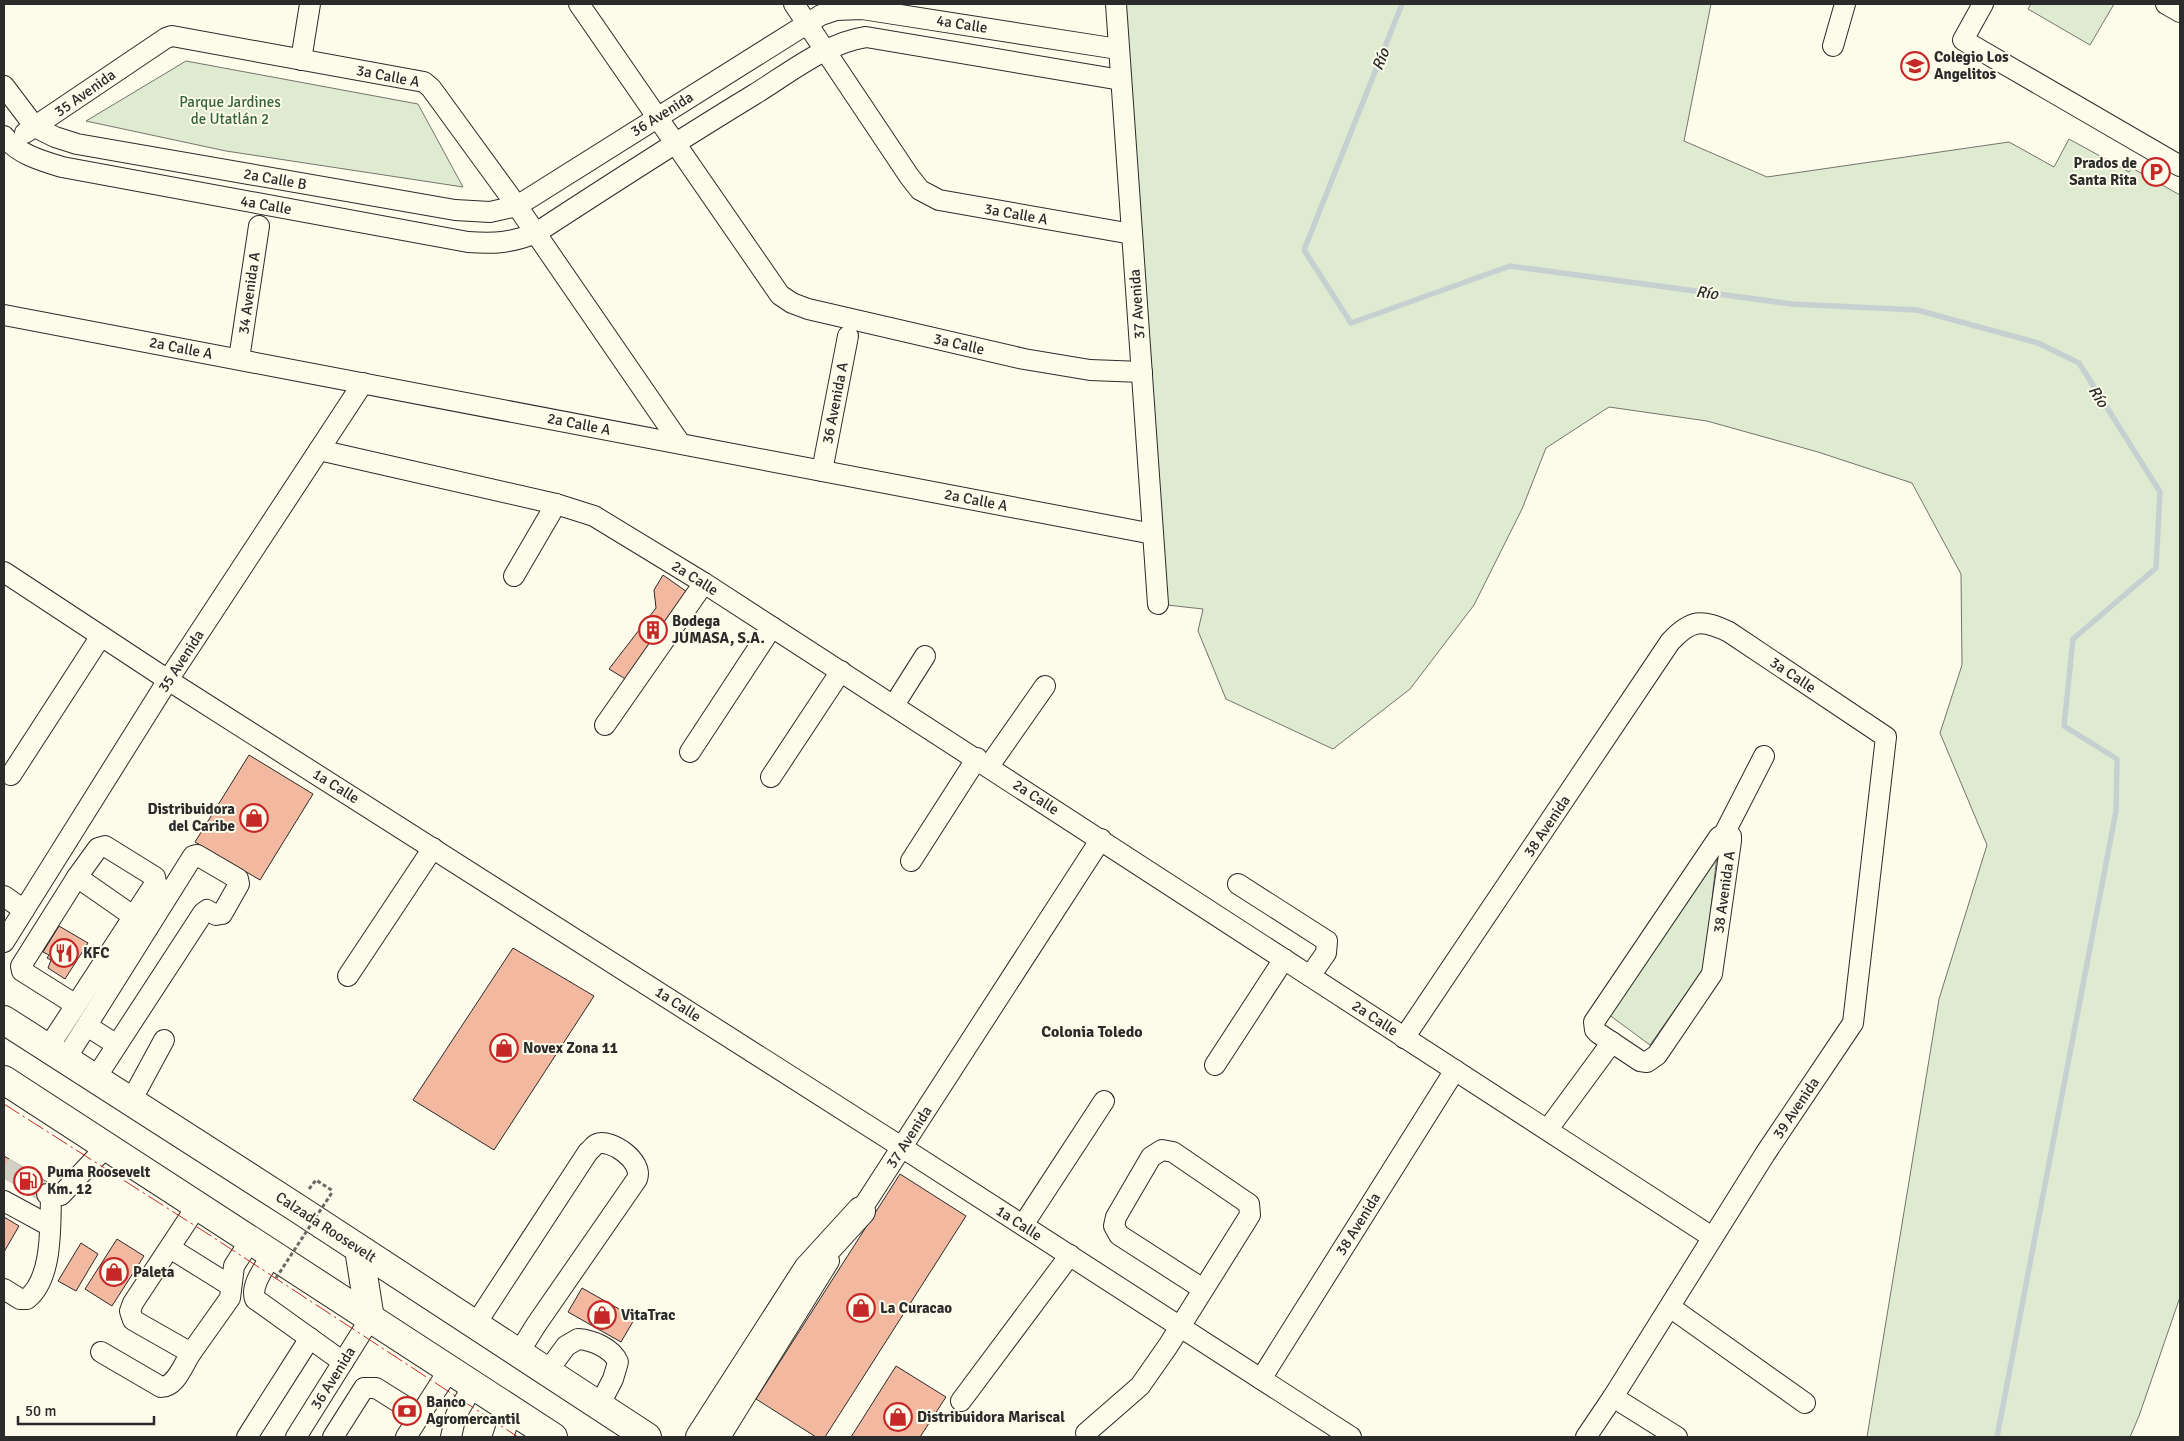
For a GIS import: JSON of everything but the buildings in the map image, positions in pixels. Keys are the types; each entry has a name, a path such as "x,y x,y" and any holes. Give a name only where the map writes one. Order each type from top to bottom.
{"highway":[{"name":"Calzada Roosevelt","path":"4,1020 647,1437"},
{"path":"4,1080 197,1206 266,1258 370,1319 473,1386 525,1423 553,1437"},
{"path":"700,1437 808,1269 861,1211"},
{"path":"359,1249 370,1319"}],"street":[{"path":"301,60 310,4"},
{"path":"579,4 675,143"},
{"name":"3a Calle A","path":"794,4 908,176 920,190 939,200 1132,234"},
{"name":"37 Avenida","path":"1116,4 1158,604"},
{"path":"1833,46 1845,4"},
{"path":"1983,4 1963,40 2180,166"},
{"path":"2166,4 2180,12"},
{"name":"4a Calle","path":"808,23 821,15 836,10 862,8 1118,49"},
{"name":"36 Avenida","path":"517,206 808,23"},
{"name":"3a Calle A","path":"166,38 180,37 424,82 431,88 517,206 680,443"},
{"name":"35 Avenida","path":"6,142 35,127 166,38"},
{"name":"4a Calle","path":"825,51 853,39 866,38 1121,80"},
{"name":"36 Avenida","path":"536,234 675,143 825,51"},
{"path":"4,86 35,127"},
{"name":"2a Calle B","path":"35,127 77,144 471,212 490,212 517,206"},
{"name":"4a Calle","path":"6,142 31,156 62,167 468,242 492,244 514,242 536,234"},
{"name":"3a Calle","path":"675,143 780,295 792,303 808,309 1024,359 1090,370 1142,372"},
{"path":"262,204 266,178"},
{"name":"34 Avenida A","path":"239,359 259,226"},
{"name":"2a Calle A","path":"4,315 1153,534"},
{"name":"36 Avenida A","path":"822,470 848,336"},
{"name":"35 Avenida","path":"4,942 168,680 363,383"},
{"name":"2a Calle","path":"319,450 556,504 594,516 704,583 983,762 1712,1237"},
{"path":"514,576 556,504"},
{"name":"1a Calle","path":"4,572 168,680 903,1148 1351,1437"},
{"path":"605,725 704,583"},
{"name":"3a Calle","path":"1696,622 1713,624 1729,632 1886,737"},
{"name":"38 Avenida","path":"1404,1038 1670,642 1680,630 1696,622"},
{"path":"690,752 772,627"},
{"path":"10,775 100,636"},
{"path":"894,705 926,656"},
{"path":"771,777 841,671"},
{"path":"911,861 983,762 1045,686"},
{"name":"39 Avenida","path":"1586,1437 1765,1154 1853,1023 1886,737"},
{"path":"1724,834 1764,756"},
{"name":"38 Avenida A","path":"1728,833 1731,836 1731,841 1712,974 1652,1060 1640,1061 1612,1042 1595,1030 1594,1022 1719,837 1728,833"},
{"name":"37 Avenida","path":"720,1437 861,1211 1101,839"},
{"path":"56,1054 76,1005 156,882 155,877 105,846 101,846 77,877 21,966 22,972 76,1005"},
{"path":"348,976 433,848"},
{"path":"56,1054 87,1026 193,856 197,855 238,879 239,884 222,914 216,915 207,910 203,912 95,1079"},
{"path":"77,877 133,916"},
{"path":"1238,884 1327,941 1326,953 1310,976"},
{"path":"4,896 24,910"},
{"path":"1215,1065 1284,959"},
{"path":"87,1026 117,1045"},
{"path":"131,1101 164,1040"},
{"path":"1548,1129 1612,1042"},
{"name":"38 Avenida","path":"1261,1379 1455,1070"},
{"path":"1023,1225 1104,1101"},
{"path":"475,1325 588,1152 601,1143 606,1143 622,1151 636,1163 638,1168 636,1179 518,1354"},
{"path":"4,1289 20,1299 26,1299 32,1295 48,1264 49,1195 61,1195 106,1147"},
{"path":"1086,1433 1140,1386 1248,1221 1251,1210 1249,1204 1188,1162 1173,1152 1162,1150 1152,1157 1116,1217 1114,1226 1119,1235 1203,1289"},
{"path":"4,1201 50,1226"},
{"path":"190,1353 133,1320 130,1315 133,1303 197,1206"},
{"path":"170,1248 231,1286"},
{"path":"961,1401 1070,1255"},
{"path":"101,1352 161,1387 167,1387 172,1384 190,1353 230,1298 234,1266 266,1258"},
{"path":"266,1258 253,1293 256,1299 343,1362"},
{"path":"1670,1307 1805,1403"},
{"name":"36 Avenida","path":"296,1437 370,1319"},
{"path":"247,1437 310,1338"},
{"path":"547,1372 563,1349 572,1341 584,1339 609,1350 616,1356 618,1362 613,1379 599,1406"},
{"path":"406,1437 449,1370"},
{"path":"451,1437 456,1415 473,1386"},
{"path":"333,1437 364,1388 376,1388 419,1415"},
{"path":"1613,1397 1677,1437"},
{"path":"503,1437 525,1423"}],"path":[{"path":"266,1258 333,1191 316,1180"}],"green space":[{"path":"1116,4 1711,4 1684,141 1767,177 2009,142 2054,167 2069,139 2129,172 2132,168 2180,195 2180,1297 2130,1437 1867,1437 1939,999 1987,845 1940,733 1962,665 1961,574 1912,483 1818,452 1707,421 1609,407 1546,448 1522,509 1474,605 1410,689 1333,749 1226,699 1198,631 1203,609 1158,604"},
{"path":"2031,4 2114,4 2090,45 2028,9"},
{"name":"Parque Jardines de Utatlán 2","path":"186,61 418,104 463,187 226,151 86,121"},
{"path":"1717,855 1704,968 1650,1045 1608,1014"}],"waterway":[{"name":"Río","path":"1402,4 1304,250 1351,323 1510,266 1792,304 1917,310 2038,343 2079,363 2160,492 2156,568 2073,639 2064,726 2117,759 2116,811 1997,1437"}],"tunnel":[{"path":"4,1167 47,1194"}],"power":[{"path":"4,1104 208,1234 518,1437"}],"place":[{"name":"Colegio Los Angelitos","path":"1915,66"},
{"name":"Prados de Santa Rita","path":"2156,172"},
{"name":"Bodega JUMASA, S.A.","path":"653,630"},
{"name":"Distribuidora del Caribe","path":"254,818"},
{"name":"KFC","path":"64,953"},
{"name":"Novex Zona 11","path":"504,1048"},
{"name":"Puma Roosevelt Km. 12","path":"28,1181"},
{"name":"Paleta","path":"114,1272"},
{"name":"La Curacao","path":"861,1308"},
{"name":"VitaTrac","path":"602,1315"},
{"name":"Banco Agromercantil","path":"407,1411"},
{"name":"Distribuidora Mariscal","path":"898,1417"}],"district":[{"name":"Colonia Toledo","path":"1092,1031"}]}
